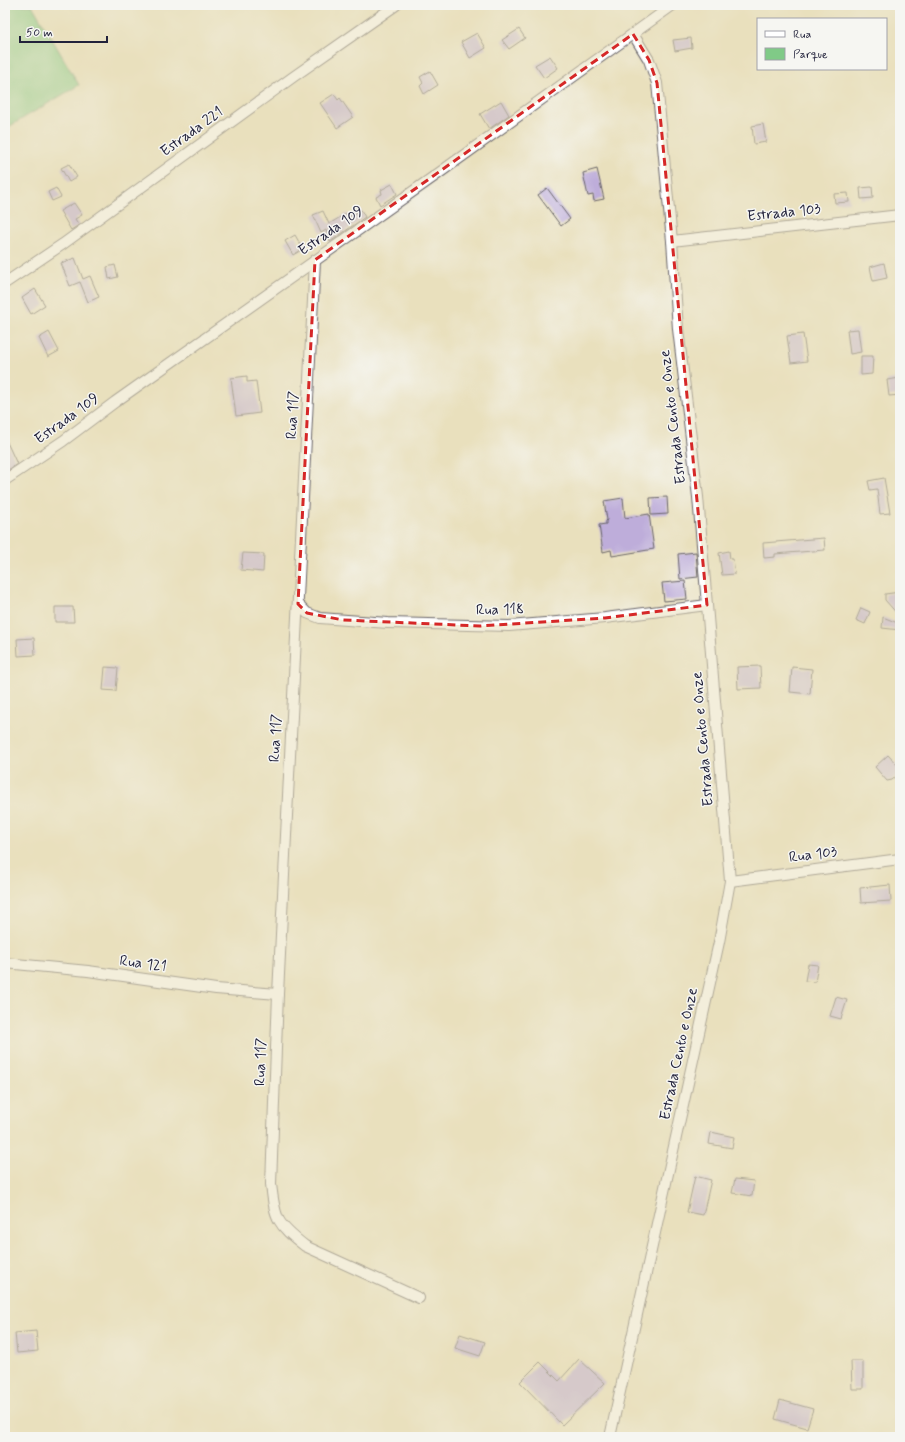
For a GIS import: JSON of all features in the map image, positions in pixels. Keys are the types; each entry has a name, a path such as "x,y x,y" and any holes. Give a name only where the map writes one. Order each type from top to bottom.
{"street":[{"name":"Estrada 221","path":"5,283 396,5"},
{"name":"Estrada 109","path":"5,480 63,441 673,5"},
{"name":"Estrada Cento e Onze","path":"610,1437 719,942 730,881 698,498 678,329 672,241 657,83 649,60 633,34"},
{"name":"Estrada 103","path":"672,241 900,215"},
{"name":"Rua 117","path":"315,260 278,994 271,1184 276,1218 289,1234 305,1246 419,1298"},
{"name":"Rua 118","path":"298,604 307,613 320,618 480,626 568,621 707,605"},
{"name":"Rua 103","path":"730,881 900,859"},
{"name":"Rua 121","path":"5,963 88,971 216,989 278,994"}],"highlighted area":[{"path":"633,34 649,60 657,83 707,605 605,618 480,626 343,620 307,613 298,604 315,260"}],"green space":[{"path":"5,5 32,5 79,85 5,129"}],"building":[{"path":"519,29 525,38 509,49 502,40"},
{"path":"477,33 486,48 470,58 461,42"},
{"path":"691,38 692,48 675,51 673,40"},
{"path":"550,56 558,68 544,78 535,65"},
{"path":"430,71 438,85 424,94 420,86 423,83 420,77"},
{"path":"334,94 338,100 340,98 353,117 337,128 320,103"},
{"path":"501,101 509,115 489,129 480,114"},
{"path":"763,124 766,142 754,144 752,126"},
{"path":"69,164 77,177 69,182 61,168"},
{"path":"597,169 604,199 594,201 593,195 588,196 583,173"},
{"path":"392,184 397,194 380,205 376,197 382,194 381,190"},
{"path":"872,187 873,198 861,199 860,188"},
{"path":"56,188 61,197 52,201 48,192"},
{"path":"547,188 570,219 561,226 538,195"},
{"path":"848,193 849,202 835,203 834,194"},
{"path":"74,203 82,215 75,219 79,225 71,230 60,211"},
{"path":"361,210 365,217 330,242 326,230 321,233 313,215 323,211 329,224 347,213 349,217"},
{"path":"295,235 303,249 293,255 285,241"},
{"path":"75,258 83,279 90,276 99,297 88,302 80,282 70,286 61,263"},
{"path":"884,263 887,278 873,281 870,267"},
{"path":"115,265 118,277 109,279 107,267"},
{"path":"35,289 45,305 31,314 22,298"},
{"path":"858,329 861,352 850,354 847,330"},
{"path":"49,332 59,351 48,357 39,338"},
{"path":"803,334 807,361 791,363 787,336"},
{"path":"861,356 873,356 872,374 861,375"},
{"path":"247,376 247,382 256,381 260,413 236,416 231,378"},
{"path":"900,378 900,395 889,396 887,380"},
{"path":"5,438 17,464 5,472"},
{"path":"884,478 890,513 880,514 877,489 870,490 868,481"},
{"path":"667,497 668,514 651,515 650,498"},
{"path":"623,498 625,518 649,514 654,549 612,556 611,550 603,552 599,525 606,524 607,520 604,501"},
{"path":"824,538 825,550 775,554 775,557 764,558 763,543"},
{"path":"729,551 730,559 733,559 735,574 722,575 719,553"},
{"path":"696,552 698,577 680,579 678,554"},
{"path":"243,553 264,554 263,572 241,570"},
{"path":"685,581 687,599 664,601 662,583"},
{"path":"900,592 900,617 885,600 885,594"},
{"path":"55,607 73,607 74,622 55,622"},
{"path":"861,608 870,612 865,624 856,620"},
{"path":"883,617 900,624 900,630 882,628"},
{"path":"34,638 35,655 18,656 17,639"},
{"path":"760,666 761,688 738,689 737,667"},
{"path":"105,667 118,668 116,691 103,690"},
{"path":"792,667 812,669 810,694 790,692"},
{"path":"888,755 900,768 900,773 892,780 887,781 875,767"},
{"path":"890,885 891,901 861,903 860,888"},
{"path":"808,964 818,965 815,982 805,981"},
{"path":"836,997 847,1000 841,1019 830,1016"},
{"path":"711,1132 734,1137 732,1148 709,1144"},
{"path":"695,1176 711,1180 703,1215 687,1212"},
{"path":"735,1179 754,1181 752,1196 732,1193"},
{"path":"36,1331 38,1351 17,1353 15,1333"},
{"path":"460,1334 485,1342 480,1356 455,1348"},
{"path":"579,1359 605,1383 562,1425 520,1382 540,1362 559,1381"},
{"path":"851,1361 863,1361 863,1389 852,1389"},
{"path":"780,1400 813,1409 807,1428 775,1419"}]}
